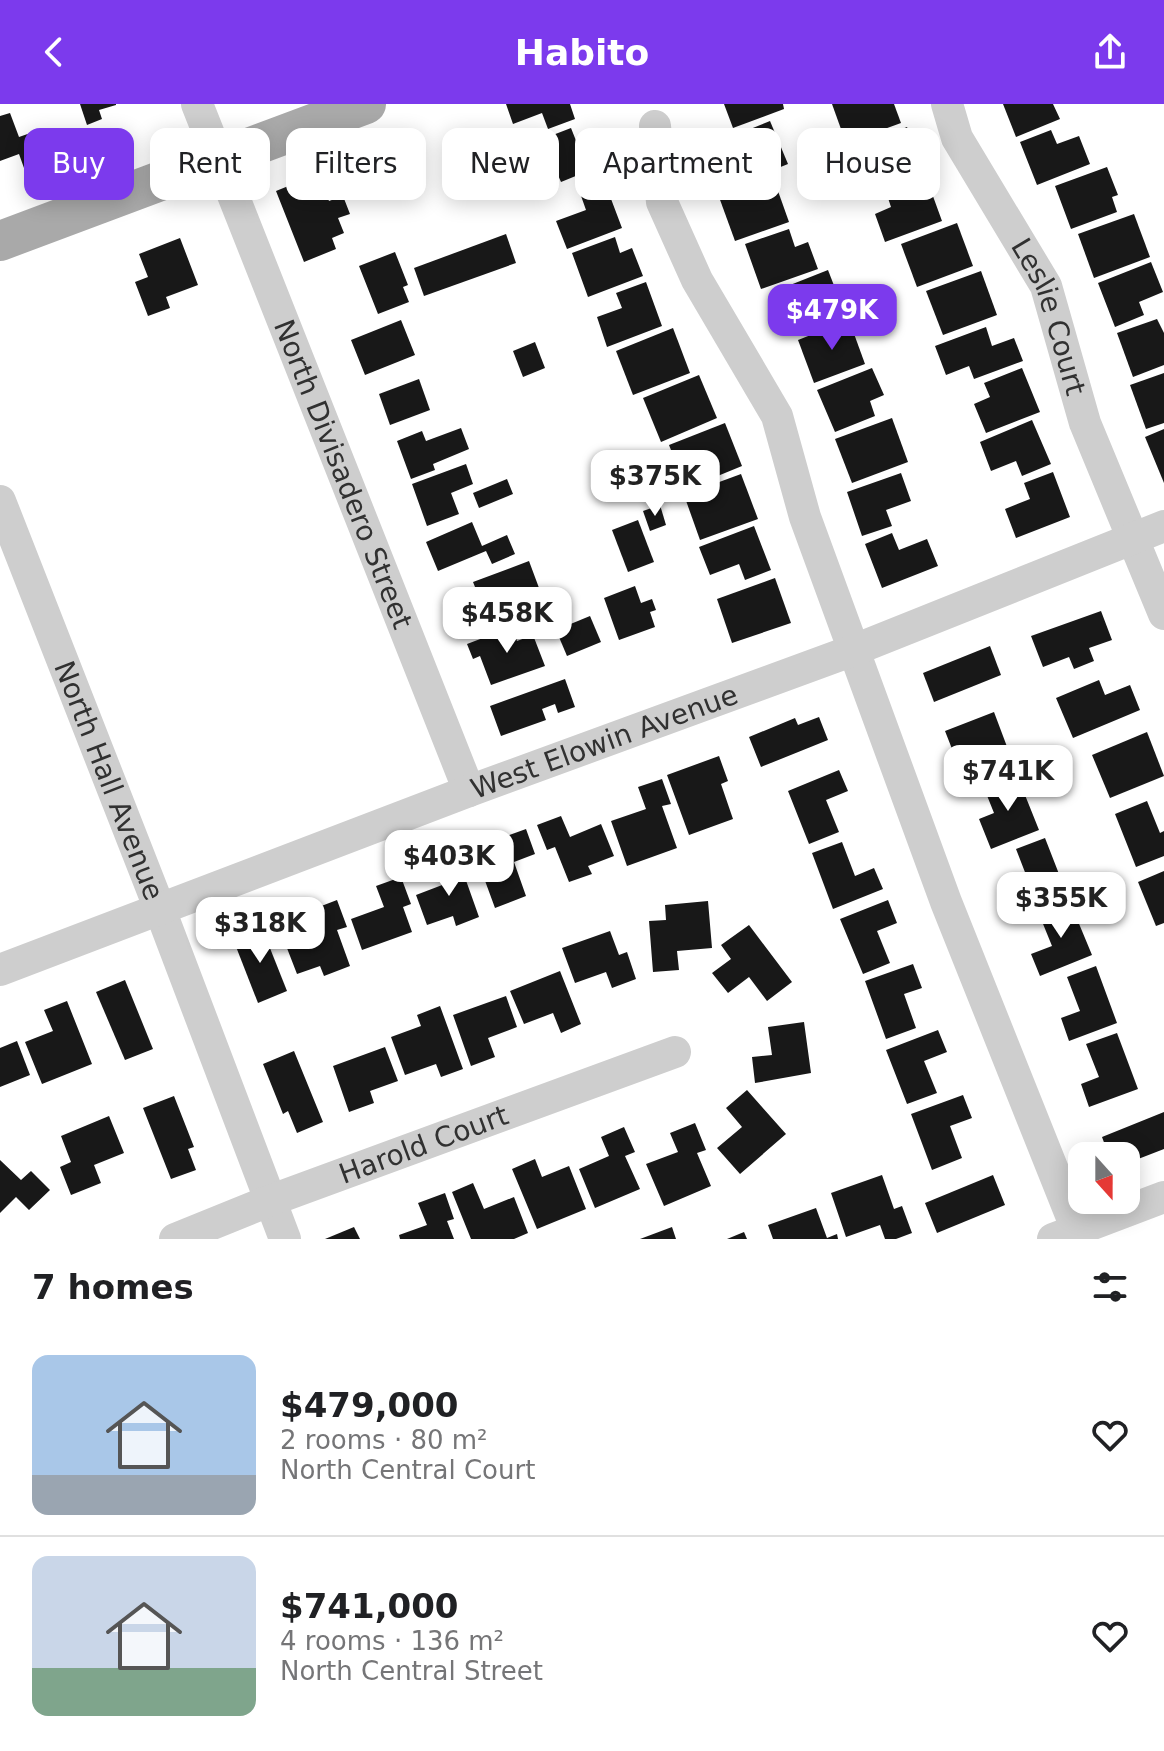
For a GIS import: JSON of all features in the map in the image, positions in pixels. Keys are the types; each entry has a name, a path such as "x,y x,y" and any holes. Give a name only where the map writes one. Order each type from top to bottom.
{"main road":[{"path":"270,139 366,104"},
{"path":"0,241 150,184"}],"street":[{"name":"North Divisadero Street","path":"197,104 206,128"},
{"name":"Leslie Court","path":"947,104 957,138 1046,286 1085,423 1164,614"},
{"path":"655,126 662,202 697,280 777,416 805,517 1065,1234 1164,1197"},
{"name":"North Divisadero Street","path":"234,200 469,791"},
{"name":"North Hall Avenue","path":"0,501 285,1239"},
{"name":"West Elowin Avenue","path":"0,970 159,907 854,650 1164,526"},
{"name":"Harold Court","path":"175,1239 269,1201 675,1052"}],"building":[{"path":"80,104 116,105 99,110 102,119 87,125"},
{"path":"506,104 570,104 575,119 548,128 542,113 513,124"},
{"path":"724,104 783,104 784,109 733,128"},
{"path":"832,104 894,104 901,123 887,128 841,128"},
{"path":"1003,104 1053,104 1060,119 1016,137"},
{"path":"10,113 19,137 24,135 24,168 19,154 0,161 0,116"},
{"path":"770,121 773,128 753,128"},
{"path":"571,128 575,138 575,176 561,182 559,177 559,133"},
{"path":"1051,130 1057,144 1079,136 1090,164 1037,185 1020,142"},
{"path":"781,147 788,164 781,167"},
{"path":"1107,167 1118,195 1112,197 1117,212 1071,229 1055,186"},
{"path":"286,187 286,200 345,200 350,214 338,218 344,233 332,238 336,249 304,262 276,191"},
{"path":"582,200 611,200 622,228 567,249 556,221 586,210"},
{"path":"720,200 781,200 789,222 735,241"},
{"path":"889,200 934,200 942,221 885,242 875,214 891,207"},
{"path":"1134,214 1150,257 1094,278 1078,234"},
{"path":"957,223 973,266 917,287 901,244"},
{"path":"789,229 795,247 808,242 818,269 761,289 745,244"},
{"path":"506,234 516,263 424,296 414,268"},
{"path":"615,237 620,253 632,248 643,276 588,297 572,253"},
{"path":"180,238 198,285 166,297 170,308 148,316 135,282 148,277 139,254"},
{"path":"395,252 408,285 403,287 409,302 378,314 359,266"},
{"path":"1151,262 1163,292 1139,302 1144,315 1115,327 1098,283"},
{"path":"828,270 845,314 793,335 775,291"},
{"path":"981,271 997,315 943,335 926,291"},
{"path":"646,282 662,326 607,347 597,317 622,308 616,293"},
{"path":"1157,319 1164,333 1164,365 1133,377 1117,333"},
{"path":"401,320 415,355 365,375 351,340"},
{"path":"849,320 865,364 814,383 798,340"},
{"path":"986,327 992,346 1014,338 1023,361 974,379 969,366 946,375 935,346"},
{"path":"673,328 690,373 633,395 616,351"},
{"path":"535,342 545,368 523,377 513,351"},
{"path":"872,368 884,395 870,401 875,416 835,432 817,390"},
{"path":"1022,368 1040,412 986,433 974,404 990,397 984,383"},
{"path":"1164,373 1164,423 1146,429 1130,385"},
{"path":"699,375 717,418 661,442 643,398"},
{"path":"419,379 430,410 390,425 379,394"},
{"path":"892,418 908,462 852,483 835,439"},
{"path":"1032,420 1051,464 1022,476 1016,461 991,471 980,442"},
{"path":"725,423 742,466 686,489 669,445"},
{"path":"461,428 469,449 433,464 435,470 411,479 397,441 422,431 426,441"},
{"path":"1164,429 1164,483 1145,437"},
{"path":"466,464 473,484 451,493 459,514 427,526 412,484"},
{"path":"1053,472 1070,517 1016,538 1005,509 1030,499 1024,483"},
{"path":"901,473 911,501 886,510 892,526 862,536 847,492"},
{"path":"741,474 758,519 700,540 684,495"},
{"path":"507,479 513,494 479,508 473,493"},
{"path":"660,505 666,525 650,531 643,511"},
{"path":"638,520 654,562 628,572 612,530"},
{"path":"472,522 482,546 507,535 515,554 492,564 486,551 438,571 426,542"},
{"path":"754,526 771,570 745,580 739,564 710,575 699,547"},
{"path":"892,533 899,550 927,539 938,566 882,588 865,544"},
{"path":"529,561 542,596 490,615 494,624 470,633 462,610 481,602 473,582"},
{"path":"775,578 791,623 732,643 717,599"},
{"path":"635,586 641,603 652,599 656,610 650,612 655,627 619,640 604,598"},
{"path":"1101,611 1112,640 1089,648 1094,661 1074,669 1069,657 1043,667 1031,636"},
{"path":"590,616 601,642 567,656 556,630"},
{"path":"512,627 517,641 533,635 545,666 491,685 480,656 473,659 467,644"},
{"path":"990,646 1001,675 934,702 923,673"},
{"path":"565,679 575,707 558,713 555,704 542,709 546,720 501,736 490,706"},
{"path":"1099,680 1105,695 1130,685 1140,710 1073,738 1056,698"},
{"path":"994,712 1015,768 984,780 972,747 954,754 945,731"},
{"path":"819,717 828,740 761,767 749,737 795,718 798,725"},
{"path":"1147,732 1164,776 1110,798 1092,755"},
{"path":"719,756 728,781 721,784 733,819 689,835 667,775"},
{"path":"839,770 848,791 826,800 839,832 809,844 788,791"},
{"path":"1017,775 1039,830 991,849 979,819 994,813 984,788"},
{"path":"662,779 671,804 662,806 677,848 627,866 611,821 646,809 638,787"},
{"path":"1147,801 1160,833 1164,831 1164,856 1136,867 1115,814"},
{"path":"561,816 570,837 601,824 614,856 588,866 592,874 569,882 555,847 547,850 537,825"},
{"path":"526,829 535,854 514,862 526,896 495,908 473,848"},
{"path":"1045,838 1066,892 1015,912 1006,888 1028,880 1016,849"},
{"path":"842,842 855,876 874,868 883,889 833,909 812,853"},
{"path":"457,855 479,917 456,926 453,916 427,925 416,895 450,882 442,860"},
{"path":"1164,871 1164,923 1156,926 1138,882"},
{"path":"401,877 411,904 403,907 412,932 362,950 351,919 384,907 376,886"},
{"path":"337,900 347,927 337,930 350,966 324,976 320,966 297,974 285,943 319,930 311,910"},
{"path":"888,900 897,923 877,931 890,963 863,974 840,919"},
{"path":"708,901 712,948 677,951 679,970 653,972 649,921 666,920 665,905"},
{"path":"1070,902 1092,955 1040,976 1031,954 1052,946 1039,914"},
{"path":"749,925 792,982 767,1001 749,977 728,993 712,973 731,959 721,945"},
{"path":"262,928 287,991 258,1003 233,939"},
{"path":"610,931 619,955 627,952 636,979 612,988 606,972 575,983 562,948"},
{"path":"913,964 922,988 904,994 916,1028 886,1039 865,981"},
{"path":"1096,966 1117,1023 1069,1041 1061,1018 1080,1011 1067,977"},
{"path":"560,971 581,1024 561,1033 553,1013 524,1024 510,991"},
{"path":"125,980 153,1049 125,1060 96,992"},
{"path":"506,996 517,1027 488,1038 495,1057 471,1066 453,1015"},
{"path":"67,1001 92,1064 42,1084 25,1042 53,1031 44,1010"},
{"path":"440,1006 463,1069 441,1077 436,1064 405,1075 391,1037 421,1026 417,1015"},
{"path":"804,1022 811,1073 755,1083 752,1057 772,1055 768,1027"},
{"path":"938,1030 947,1052 924,1061 937,1093 907,1104 886,1050"},
{"path":"1117,1033 1138,1089 1089,1107 1081,1084 1099,1077 1086,1044"},
{"path":"17,1041 30,1075 0,1087 0,1048"},
{"path":"385,1047 398,1081 370,1091 374,1103 349,1112 333,1066"},
{"path":"294,1051 323,1122 297,1133 288,1111 283,1114 263,1064"},
{"path":"747,1090 786,1134 740,1174 717,1148 742,1127 726,1108"},
{"path":"963,1095 972,1118 950,1126 962,1158 932,1170 911,1114"},
{"path":"174,1096 194,1147 188,1149 196,1170 171,1179 143,1108"},
{"path":"1164,1112 1164,1149 1140,1158 1140,1142 1104,1142 1102,1137"},
{"path":"109,1116 124,1153 94,1165 101,1183 71,1195 60,1167 71,1162 61,1136"},
{"path":"695,1123 706,1150 697,1153 711,1186 664,1206 646,1164 678,1152 670,1133"},
{"path":"624,1127 635,1152 625,1156 640,1189 595,1208 579,1169 609,1156 601,1137"},
{"path":"535,1159 542,1177 569,1166 586,1209 537,1229 512,1169"},
{"path":"0,1160 21,1180 31,1171 50,1190 29,1210 16,1197 0,1213"},
{"path":"882,1175 894,1209 902,1206 912,1233 885,1239 880,1225 846,1237 831,1193"},
{"path":"993,1175 1005,1205 937,1233 925,1203"},
{"path":"473,1183 484,1209 514,1197 528,1233 514,1239 471,1239 452,1192"},
{"path":"445,1193 454,1219 447,1221 454,1239 400,1239 399,1235 427,1225 418,1203"},
{"path":"816,1208 827,1238 837,1234 838,1239 773,1239 768,1225"},
{"path":"354,1227 360,1239 325,1239"},
{"path":"672,1227 676,1239 640,1239"},
{"path":"744,1232 747,1239 727,1239"}]}
